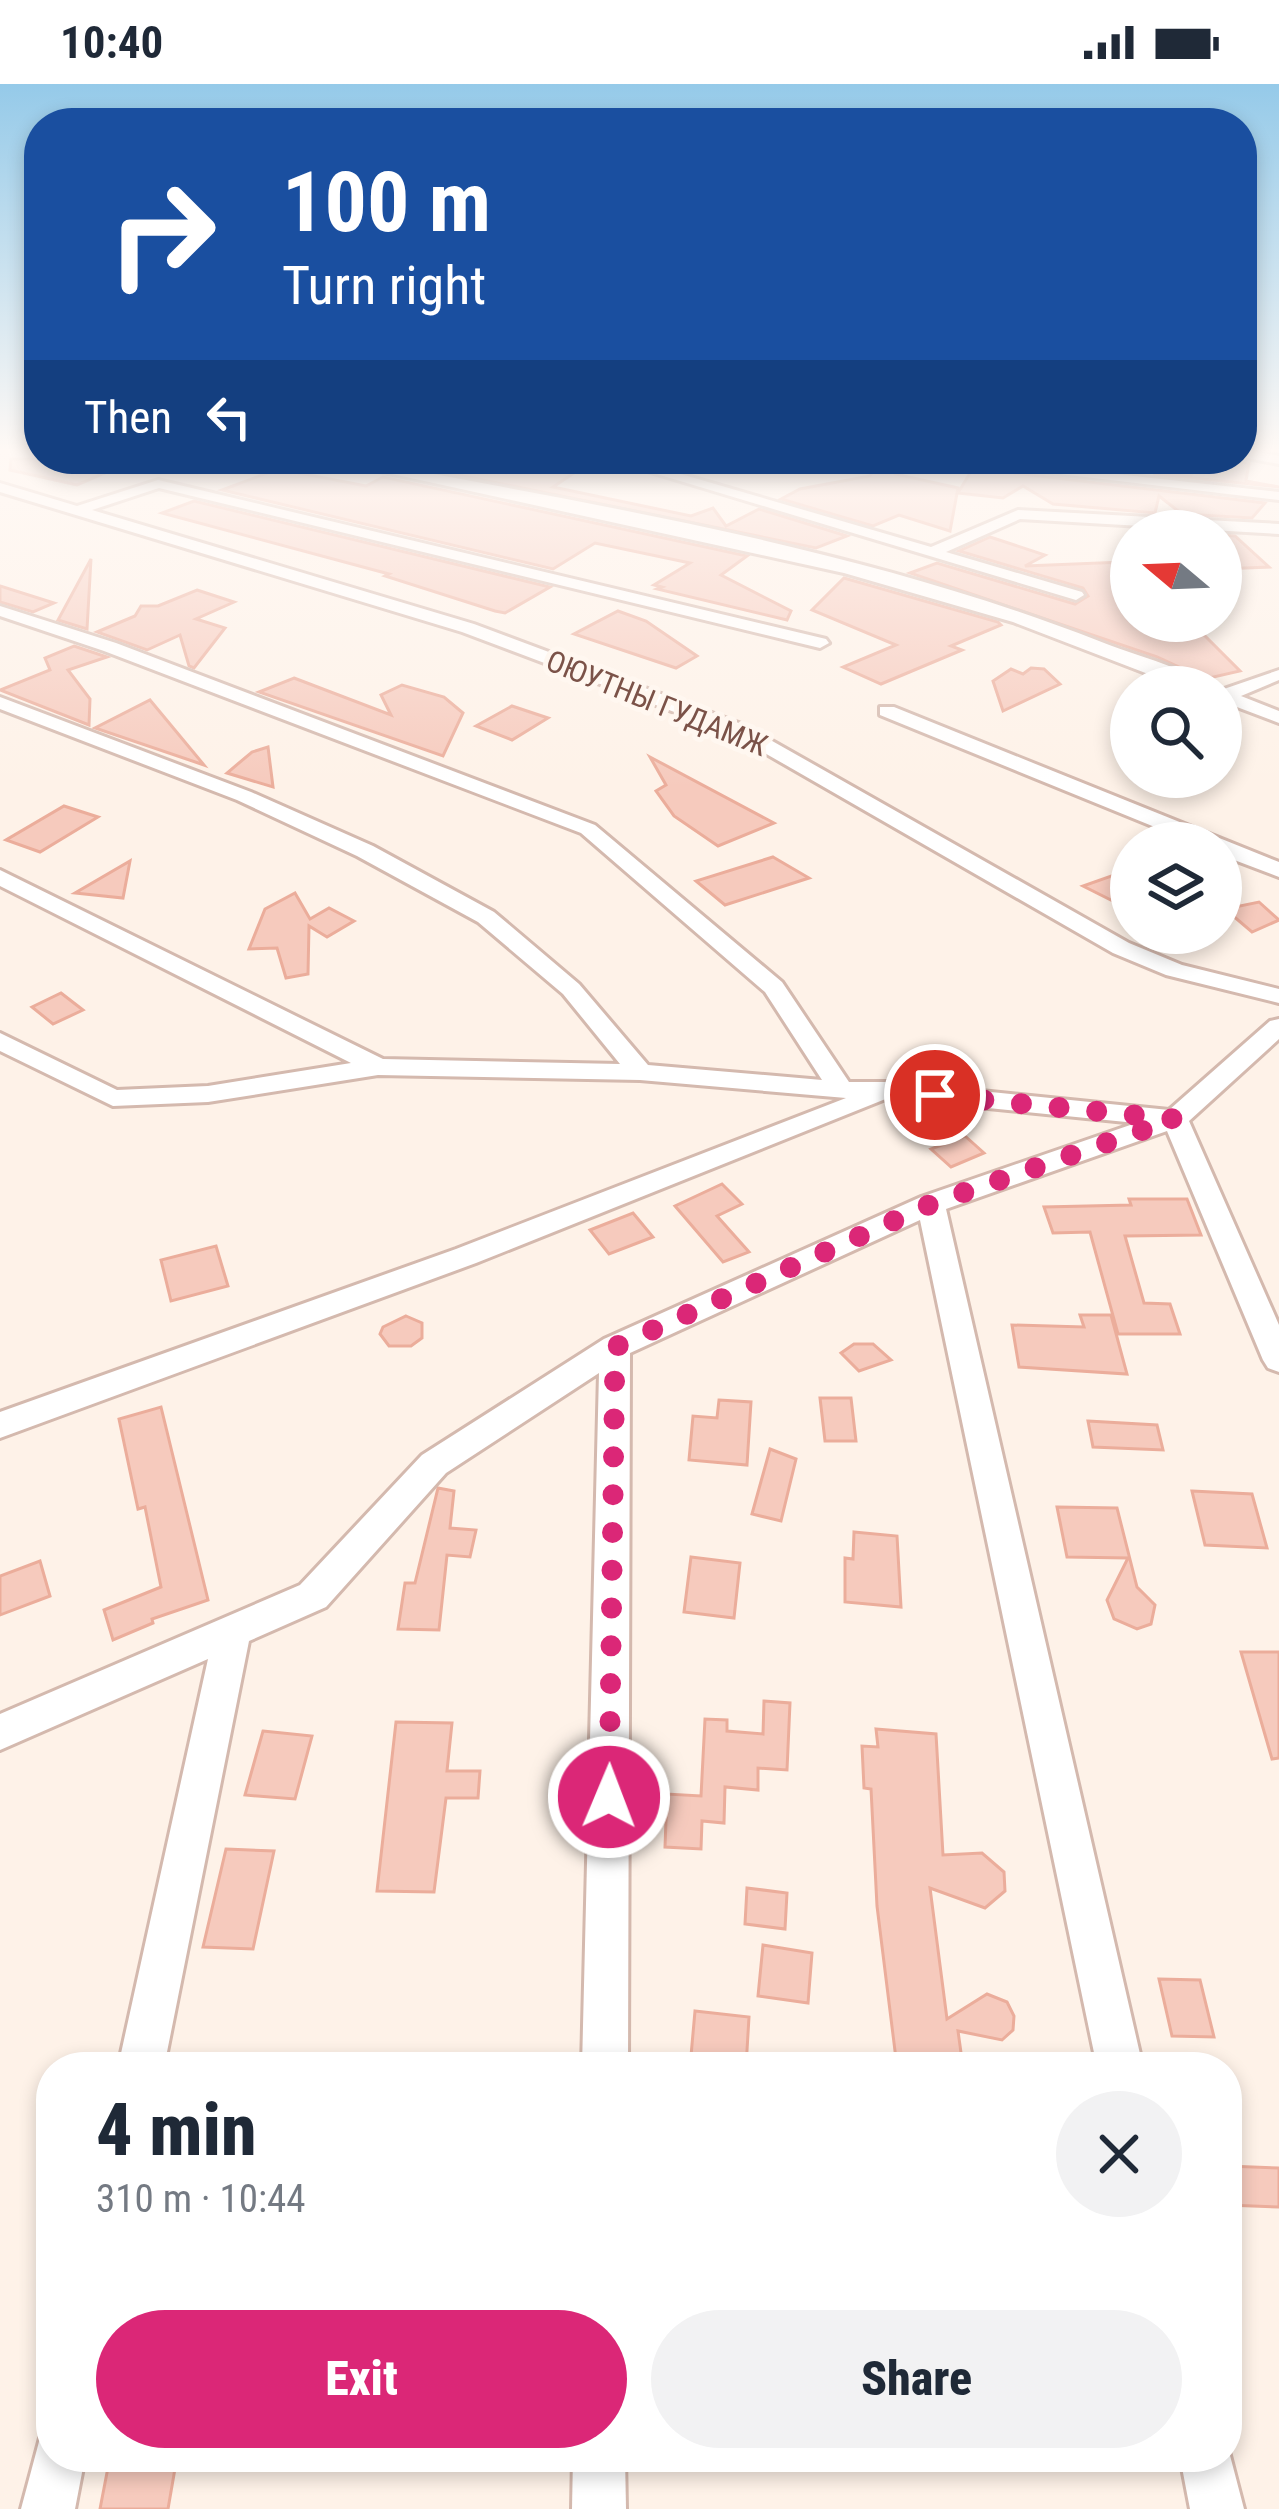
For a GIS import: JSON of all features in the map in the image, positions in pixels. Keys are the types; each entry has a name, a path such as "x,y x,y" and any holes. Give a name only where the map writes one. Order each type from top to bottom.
{"street":[{"name":"ОЮУТНЫ ГУДАМЖ","path":"253,561 468,628 737,729 916,826 1121,948 1174,970 1279,996"},
{"path":"479,561 820,643"},
{"path":"806,561 1022,619 1144,666"},
{"path":"968,561 1076,595"},
{"path":"0,611 110,647 587,830 773,987 841,1090"},
{"path":"1242,687 1279,675"},
{"path":"0,703 244,796 365,851 486,917 571,989 640,1072"},
{"path":"1242,703 1279,717"},
{"path":"886,711 1160,822"},
{"path":"1242,855 1279,870"},
{"path":"0,877 378,1067"},
{"path":"0,1732 313,1596 434,1464 615,1347 931,1204 1175,1119 1279,1026"},
{"path":"0,1040 113,1098 208,1094 378,1067 640,1072 841,1090 893,1090 1175,1119"},
{"path":"0,1425 466,1256 893,1090"},
{"path":"1175,1119 1279,1360"},
{"path":"931,1204 1117,2052"},
{"path":"605,2052 615,1347"},
{"path":"144,2052 232,1634"},
{"path":"48,2509 55,2472"},
{"path":"598,2509 599,2472"},
{"path":"1209,2472 1217,2509"}],"building":[{"path":"90,561 91,561 87,629 58,620"},
{"path":"341,561 443,561 550,587 505,613 385,576 389,574"},
{"path":"520,561 566,561 553,569"},
{"path":"681,561 740,561 721,575 791,611 787,620 654,585 690,563"},
{"path":"993,561 1034,561 1025,566 1110,563 1110,641 910,573 937,563 1075,604 1088,596 1083,588"},
{"path":"1242,561 1263,561 1269,567 1242,568"},
{"path":"844,578 1001,625 951,646 962,650 881,684 843,667 896,645 812,610"},
{"path":"0,586 54,603 33,612 0,602"},
{"path":"197,590 234,602 196,619 225,628 194,668 189,666 180,635 147,650 97,632 135,616 141,606 158,606"},
{"path":"618,611 646,621 697,656 676,668 574,634"},
{"path":"1113,642 1211,642 1235,666 1177,666"},
{"path":"74,646 107,657 68,670 90,699 89,725 0,690 50,670 45,658"},
{"path":"1031,668 1044,669 1060,684 1003,711 993,681 1011,669 1023,674"},
{"path":"294,678 391,715 381,695 402,685 444,697 463,713 443,756 259,692"},
{"path":"150,700 204,765 95,728"},
{"path":"512,706 548,718 512,740 476,726"},
{"path":"268,747 273,787 227,773 252,752"},
{"path":"650,757 774,823 718,846 674,816 656,791 666,785"},
{"path":"64,806 98,817 40,852 6,840"},
{"path":"773,857 809,878 725,905 696,881"},
{"path":"130,861 123,898 75,893"},
{"path":"1110,876 1110,900 1083,886"},
{"path":"295,893 310,919 329,908 354,921 327,937 309,926 308,974 286,978 277,948 249,949 265,909"},
{"path":"1259,902 1279,920 1252,932 1242,923 1242,906"},
{"path":"61,993 83,1010 53,1024 32,1007"},
{"path":"965,1136 984,1153 951,1167 931,1149"},
{"path":"722,1184 742,1204 717,1216 749,1252 723,1262 675,1206"},
{"path":"1129,1199 1187,1199 1201,1235 1125,1236 1144,1303 1170,1304 1180,1334 1118,1334 1090,1232 1053,1233 1044,1207 1131,1205"},
{"path":"633,1213 653,1237 609,1254 590,1230"},
{"path":"216,1246 228,1286 171,1301 161,1260"},
{"path":"1080,1315 1111,1315 1127,1374 1019,1367 1012,1325 1084,1327"},
{"path":"406,1316 422,1323 422,1338 411,1346 389,1346 380,1334 383,1327"},
{"path":"854,1344 873,1344 891,1360 859,1371 841,1353"},
{"path":"820,1398 851,1398 856,1441 825,1441"},
{"path":"719,1400 751,1402 747,1465 689,1460 693,1416 717,1418"},
{"path":"161,1407 208,1600 152,1619 153,1623 113,1640 104,1610 161,1587 145,1507 138,1509 119,1419"},
{"path":"1088,1421 1157,1425 1163,1450 1093,1447"},
{"path":"770,1449 796,1459 781,1521 752,1514"},
{"path":"438,1488 454,1491 450,1528 476,1530 470,1557 447,1555 439,1630 398,1629 405,1583 415,1583"},
{"path":"1192,1491 1252,1494 1267,1548 1205,1545"},
{"path":"1057,1507 1117,1508 1137,1587 1155,1605 1151,1624 1137,1629 1114,1619 1107,1600 1128,1558 1067,1557"},
{"path":"854,1532 897,1536 901,1607 845,1602 845,1558 853,1559"},
{"path":"691,1557 740,1563 734,1618 684,1612"},
{"path":"40,1561 50,1596 0,1615 0,1576"},
{"path":"1241,1652 1279,1652 1279,1758 1272,1759"},
{"path":"764,1701 790,1703 787,1770 758,1768 758,1790 725,1787 724,1823 702,1821 701,1849 665,1847 667,1794 701,1796 705,1719 727,1720 727,1731 763,1734"},
{"path":"396,1722 452,1723 447,1771 480,1771 478,1798 446,1798 434,1892 377,1891"},
{"path":"876,1729 936,1734 943,1855 982,1853 1004,1872 1005,1891 985,1908 930,1888 947,2019 987,1994 1007,2002 1014,2016 1013,2030 1002,2040 958,2031 961,2052 895,2052 877,1906 871,1789 864,1788 862,1746 878,1747"},
{"path":"263,1731 312,1736 295,1799 245,1795"},
{"path":"226,1849 274,1851 253,1949 203,1947"},
{"path":"747,1888 787,1893 785,1929 745,1924"},
{"path":"763,1945 812,1953 808,2003 758,1996"},
{"path":"1159,1979 1200,1980 1214,2037 1172,2036"},
{"path":"695,2011 749,2017 747,2052 691,2052"},
{"path":"1242,2167 1279,2168 1279,2207 1242,2206"},
{"path":"107,2472 174,2472 168,2509 100,2509"}],"route":[{"path":"609,1797 615,1347 931,1204 1175,1119 935,1095"}]}
